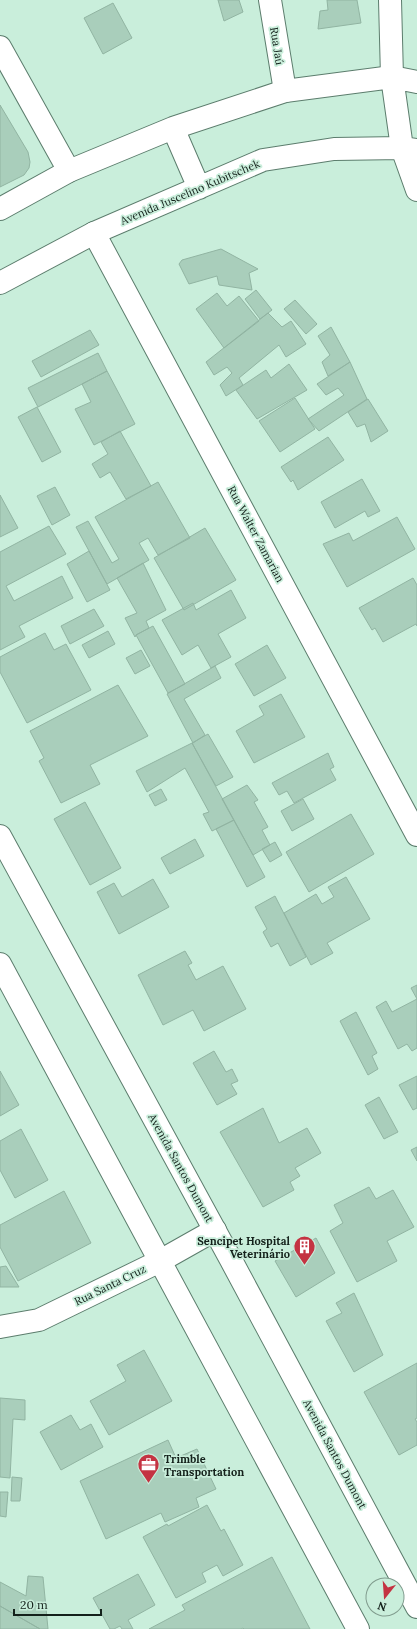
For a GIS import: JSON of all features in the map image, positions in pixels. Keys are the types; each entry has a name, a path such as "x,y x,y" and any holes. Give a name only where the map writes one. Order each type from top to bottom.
{"main road":[{"name":"Rua Jaú","path":"270,0 285,91"},
{"path":"390,0 392,77 410,149 417,190"},
{"path":"0,47 69,171"},
{"path":"0,209 69,171 173,128 285,91 392,77 417,82"},
{"path":"173,128 199,188"},
{"name":"Avenida Juscelino Kubitschek","path":"0,283 94,233 263,160 334,149 410,149"},
{"name":"Rua Walter Zamarian","path":"94,233 417,834"},
{"name":"Avenida Santos Dumont","path":"0,836 215,1230 417,1607"},
{"path":"0,964 358,1629"},
{"name":"Rua Santa Cruz","path":"0,1327 39,1320 160,1261 215,1230"}],"building":[{"path":"218,0 239,0 243,12 224,21"},
{"path":"327,0 357,0 361,23 318,29 320,11 328,10"},
{"path":"113,3 132,38 103,54 84,18"},
{"path":"0,105 28,152 30,162 29,168 24,175 0,187"},
{"path":"221,249 258,269 249,273 252,290 219,285 217,276 189,284 179,264 182,260"},
{"path":"256,290 272,310 260,319 245,299"},
{"path":"217,293 227,306 239,296 259,321 224,348 196,309"},
{"path":"295,300 317,324 306,334 284,309"},
{"path":"268,313 282,327 291,321 306,344 286,357 279,345 239,378 243,385 226,396 220,385 232,373 227,367 214,375 206,362"},
{"path":"331,327 350,362 328,376 322,362 330,355 318,336"},
{"path":"90,330 99,345 41,377 32,361"},
{"path":"98,353 107,371 38,407 28,388"},
{"path":"350,362 367,399 319,431 308,419 344,395 338,388 326,395 317,384"},
{"path":"289,364 307,390 257,419 236,390 266,370 271,378"},
{"path":"107,371 135,424 94,445 75,409 91,402 82,384"},
{"path":"295,398 315,429 280,452 259,421"},
{"path":"368,399 388,431 371,442 365,424 357,427 348,412"},
{"path":"37,407 61,452 42,462 18,417"},
{"path":"120,431 151,486 126,499 110,472 100,478 92,464 108,454 101,442"},
{"path":"328,437 344,460 298,490 293,480 291,482 281,467"},
{"path":"362,479 380,511 368,517 365,511 335,528 321,502"},
{"path":"158,482 190,538 158,555 148,538 139,543 149,560 107,584 76,527 88,521 112,563 119,559 95,517"},
{"path":"55,487 70,515 52,525 37,496"},
{"path":"0,495 18,528 0,537"},
{"path":"397,517 415,549 347,587 323,544 349,533 353,541"},
{"path":"49,526 66,554 6,586 14,601 62,576 73,598 19,626 25,637 0,650 0,552"},
{"path":"205,528 236,580 184,610 154,558"},
{"path":"89,551 110,590 87,602 67,564"},
{"path":"143,563 166,610 146,621 149,628 135,637 125,618 137,613 117,578"},
{"path":"413,578 417,585 417,626 416,624 383,642 375,628 372,630 359,608"},
{"path":"231,590 246,618 218,634 231,657 211,668 198,645 182,655 162,620 193,603 196,610"},
{"path":"94,609 104,626 70,644 61,626"},
{"path":"153,626 185,684 168,693 136,635"},
{"path":"108,631 115,644 89,658 82,645"},
{"path":"45,633 54,650 66,644 91,690 27,723 0,672 0,657"},
{"path":"267,645 286,678 254,696 235,664"},
{"path":"141,650 150,666 135,674 126,658"},
{"path":"215,666 221,678 184,699 205,735 193,743 167,694"},
{"path":"118,685 148,736 90,765 100,784 61,803 39,761 44,758 30,731"},
{"path":"281,694 305,737 254,763 236,731 264,715 259,706"},
{"path":"208,734 233,777 216,786 192,743"},
{"path":"192,743 234,820 212,831 203,814 209,812 185,768 147,792 136,771"},
{"path":"328,753 334,767 330,769 336,780 294,803 287,791 279,795 272,783"},
{"path":"247,785 258,800 254,802 268,827 262,830 270,845 253,855 222,799"},
{"path":"161,789 167,800 155,806 149,795"},
{"path":"303,799 314,819 292,831 281,811"},
{"path":"85,802 121,868 90,885 54,819"},
{"path":"351,814 374,854 309,892 286,852"},
{"path":"234,820 265,877 247,887 216,829"},
{"path":"195,839 204,856 170,874 161,858"},
{"path":"275,842 282,855 270,862 262,849"},
{"path":"346,877 370,919 327,943 333,953 311,965 284,913 316,894 322,904 334,897 328,887"},
{"path":"153,879 169,907 119,934 97,892 114,883 122,897"},
{"path":"275,896 306,957 290,966 278,943 271,947 263,932 267,929 255,907"},
{"path":"185,951 192,963 188,965 196,980 223,966 246,1009 204,1031 193,1010 163,1025 138,975"},
{"path":"417,985 417,999 411,988"},
{"path":"417,999 417,1048 412,1051 407,1044 398,1049 376,1007 386,1001 392,1012"},
{"path":"356,1012 377,1053 372,1056 378,1069 368,1075 340,1021"},
{"path":"214,1051 226,1072 232,1069 238,1081 231,1084 237,1094 217,1105 193,1063"},
{"path":"0,1071 19,1105 0,1116"},
{"path":"417,1076 417,1108 413,1110 399,1085"},
{"path":"379,1097 398,1132 384,1139 365,1105"},
{"path":"263,1108 279,1143 307,1128 321,1153 295,1168 300,1176 290,1182 294,1190 263,1207 220,1132"},
{"path":"21,1129 48,1180 15,1198 0,1170 0,1141"},
{"path":"417,1147 417,1161 411,1150"},
{"path":"369,1187 376,1199 393,1190 414,1227 387,1241 397,1261 357,1282 330,1231 343,1223 334,1205"},
{"path":"64,1191 91,1243 18,1281 0,1247 0,1225"},
{"name":"Sencipet Hospital Veterinário","path":"316,1238 335,1273 296,1297 275,1261"},
{"path":"6,1266 19,1287 0,1287 0,1267"},
{"path":"354,1293 383,1355 354,1372 326,1321 342,1313 336,1303"},
{"path":"144,1350 172,1401 109,1435 90,1401 126,1381 117,1365"},
{"path":"417,1363 417,1418 415,1419 417,1422 417,1445 399,1455 364,1392"},
{"path":"0,1398 25,1400 25,1420 13,1419 10,1478 0,1477"},
{"path":"71,1415 80,1430 91,1424 103,1447 61,1470 40,1432"},
{"name":"Trimble Transportation","path":"168,1440 176,1458 197,1449 216,1489 196,1498 199,1507 165,1522 161,1513 106,1539 80,1481"},
{"path":"12,1477 22,1478 20,1501 11,1501"},
{"path":"0,1492 8,1492 6,1517 0,1516"},
{"path":"207,1505 221,1531 224,1529 243,1565 223,1576 217,1565 202,1573 206,1582 176,1598 143,1537 167,1524 168,1526"},
{"path":"272,1557 310,1629 149,1629 185,1610 182,1605"},
{"path":"138,1574 155,1605 128,1620 133,1629 122,1629 120,1626 110,1629 93,1598"},
{"path":"28,1576 43,1577 48,1629 40,1629 0,1606 0,1582 26,1596"},
{"path":"0,1606 40,1629 0,1629"}],"place":[{"name":"Sencipet Hospital Veterinário","path":"305,1266"},
{"name":"Trimble Transportation","path":"148,1484"}]}
